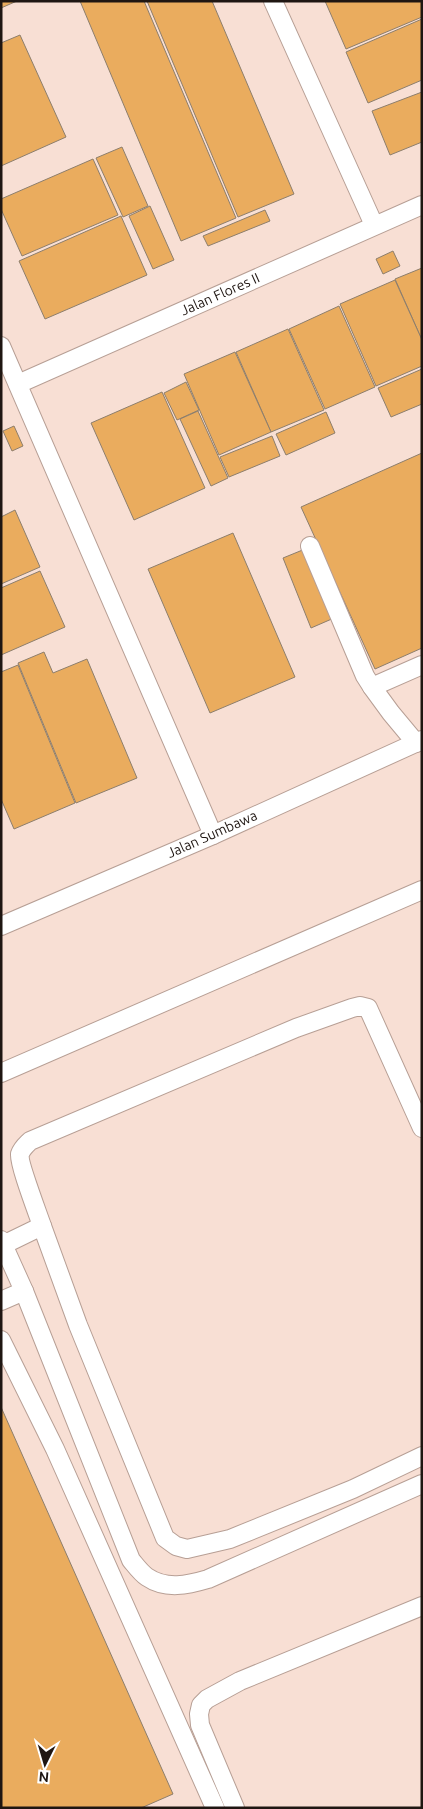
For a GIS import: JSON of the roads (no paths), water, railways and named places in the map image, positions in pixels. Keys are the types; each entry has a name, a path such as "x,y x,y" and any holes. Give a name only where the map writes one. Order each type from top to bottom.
{"street":[{"path":"273,1 374,225"},
{"name":"Jalan Flores II","path":"18,384 422,205"},
{"path":"1,346 213,834"},
{"path":"310,546 365,676 391,713 419,741"},
{"path":"372,687 422,666"},
{"name":"Jalan Sumbawa","path":"1,926 213,834 419,741"},
{"path":"1,1073 422,890"},
{"path":"422,1128 368,1008 360,1006 296,1028 30,1141 20,1155 21,1167 78,1325 165,1538 176,1546 187,1549 230,1539 353,1489 422,1456"},
{"path":"42,1226 2,1242 24,1291 131,1560 146,1577 159,1584 174,1585 190,1584 208,1579 422,1484"},
{"path":"1,1301 24,1291"},
{"path":"1,1340 55,1448 215,1808"},
{"path":"235,1808 200,1725 198,1714 201,1705 240,1681 422,1606"}]}
